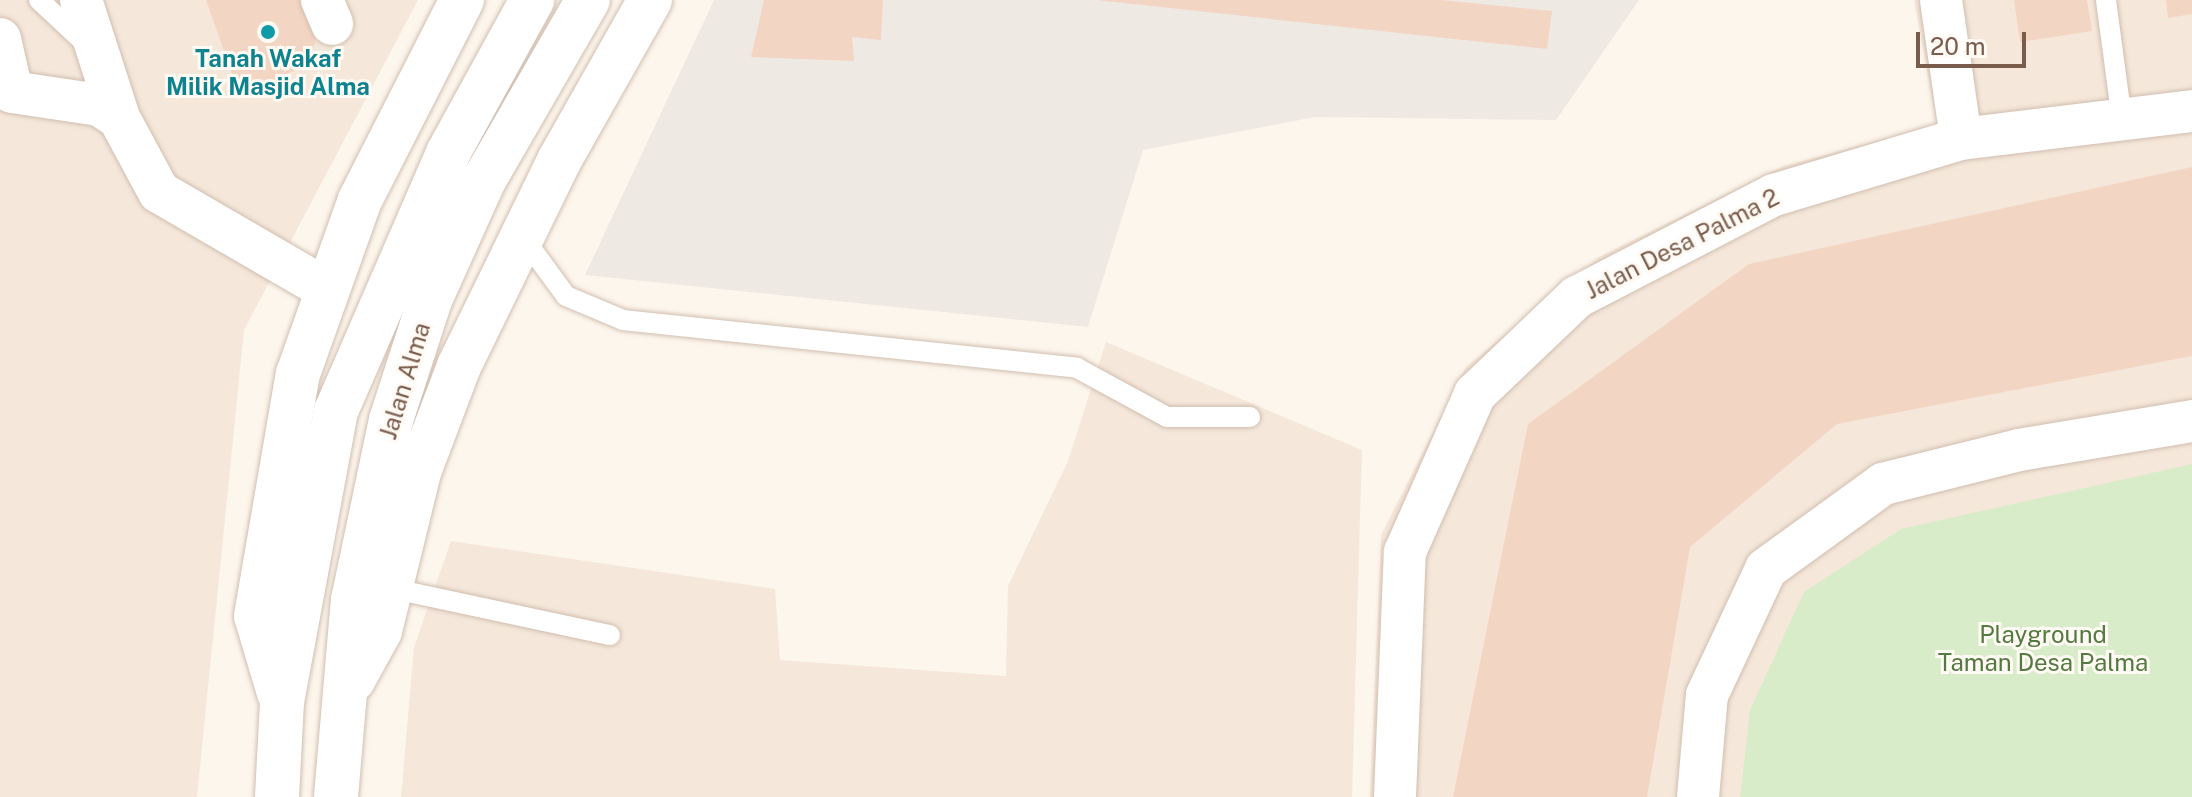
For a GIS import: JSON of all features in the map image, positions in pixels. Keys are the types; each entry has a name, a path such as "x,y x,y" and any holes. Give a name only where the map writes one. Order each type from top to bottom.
{"main road":[{"path":"282,702 256,616 298,374 323,287 462,0"},
{"name":"Jalan Alma","path":"277,797 282,702 336,411 448,153 532,0"},
{"name":"Jalan Alma","path":"336,797 341,701 353,600 391,420 430,300 484,180 588,0"},
{"path":"341,701 380,631 449,392 522,236 650,0"}],"street":[{"path":"81,0 97,58 119,118 146,174 175,205 323,287"},
{"path":"1941,0 1961,139"},
{"path":"0,39 12,92 99,105 119,118"},
{"name":"Jalan Desa Palma 2","path":"1395,797 1405,552 1475,394 1577,297 1774,195 1961,139 2192,111"},
{"path":"1698,797 1707,695 1766,569 1883,484 2019,450 2192,421"}],"lane":[{"path":"39,0 97,58"},
{"path":"2106,0 2122,120"},
{"path":"522,236 566,296 623,320 1077,368 1167,417 1250,417"},
{"path":"390,588 610,635"}],"shaded area":[{"path":"0,0 418,0 244,330 197,797 0,797"},
{"path":"714,0 1639,0 1556,120 1315,117 1143,150 1088,327 585,275"},
{"path":"1914,0 2192,0 2192,797 1370,797 1381,535 1466,367 1599,257 1783,166 1937,125"},
{"path":"1106,342 1362,450 1352,797 401,797 414,647 451,541 775,589 780,660 1006,676 1008,586 1068,461"}],"green space":[{"name":"Playground Taman Desa Palma","path":"2192,464 2192,797 1740,797 1750,710 1804,592 1901,529"}],"building":[{"name":"Tanah Wakaf Milik Masjid Alma","path":"206,0 325,0 310,63 240,96"},
{"path":"764,0 883,0 881,40 852,37 854,61 751,57"},
{"path":"1096,0 1441,0 1552,11 1547,49"},
{"path":"2014,0 2087,0 2092,31 2020,42"},
{"path":"2166,0 2192,0 2192,14 2168,18"},
{"path":"2192,167 2192,356 1837,424 1690,547 1647,797 1453,797 1528,424 1749,264"}],"place":[{"name":"Tanah Wakaf Milik Masjid Alma","path":"268,32"}]}
